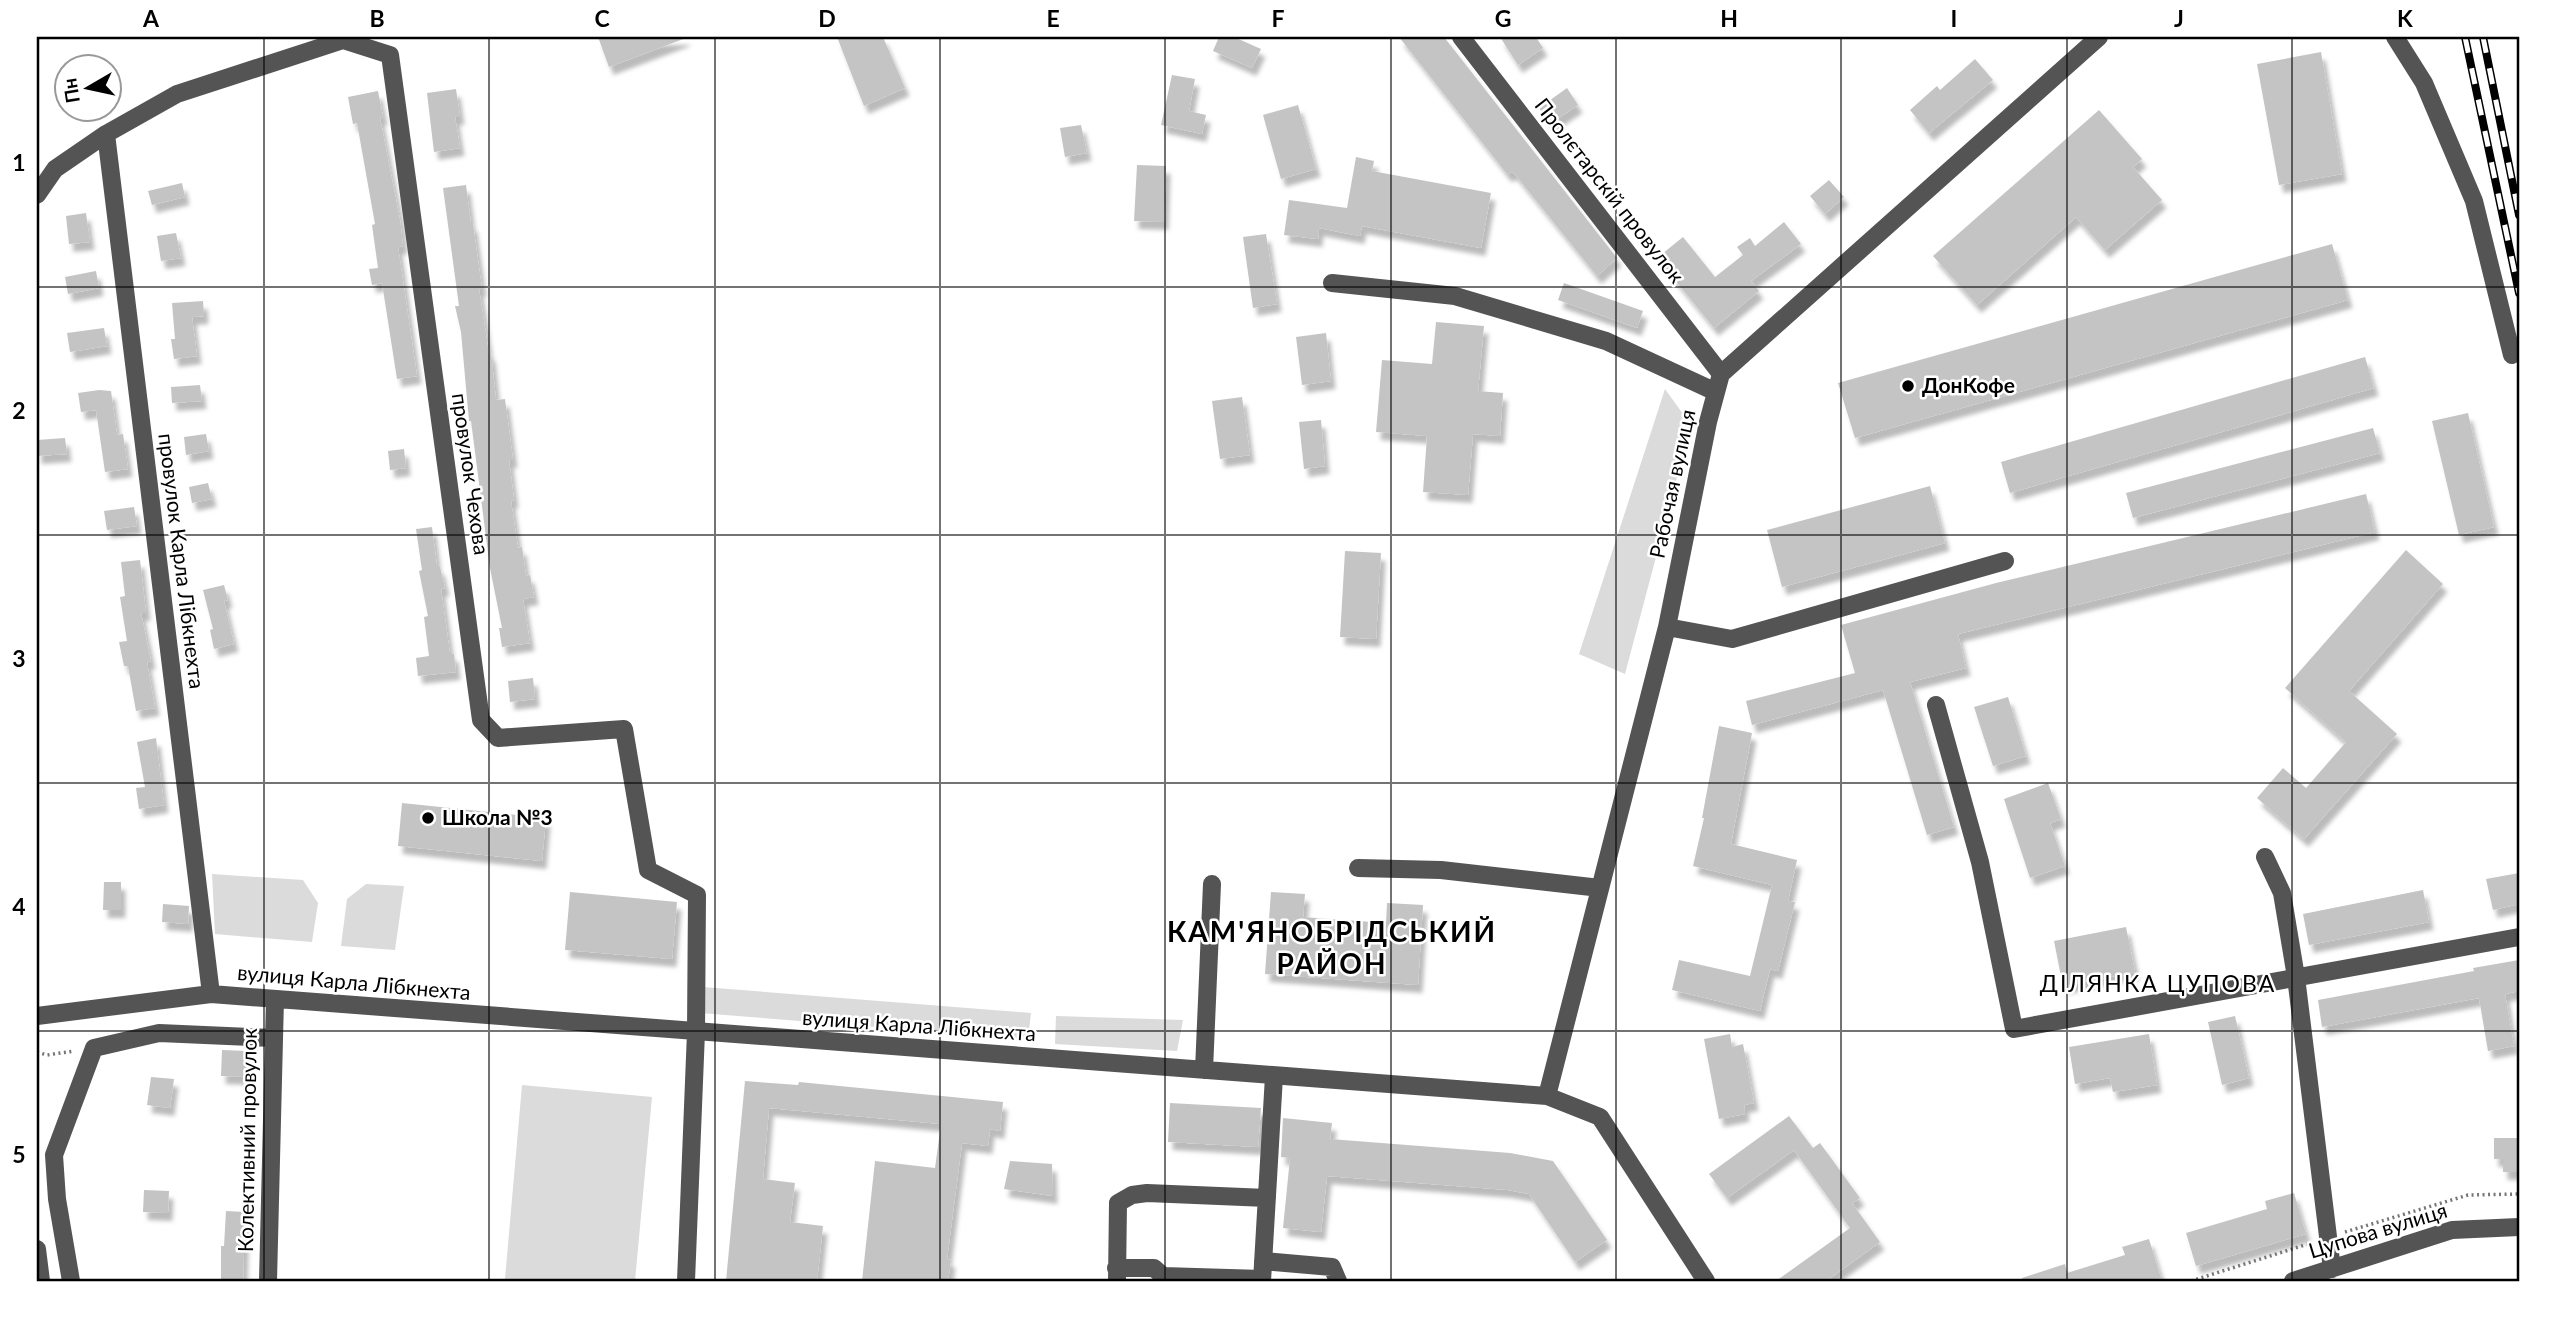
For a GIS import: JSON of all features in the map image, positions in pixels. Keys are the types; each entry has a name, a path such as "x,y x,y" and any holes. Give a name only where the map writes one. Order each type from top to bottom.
{"street":[{"name":"Пролєтарскій провулок","path":"1461,37 1721,374"},
{"path":"1721,374 2099,37"},
{"path":"2395,37 2424,83 2474,201 2512,355"},
{"name":"провулок Чехова","path":"106,134 177,94 343,40 390,55 481,720 498,738 624,729 648,870 696,895 696,1032"},
{"path":"37,195 55,169 106,134"},
{"name":"провулок Карла Лібкнехта","path":"106,134 211,994"},
{"path":"1332,283 1455,296 1606,341 1716,391"},
{"name":"Рабочая вулиця","path":"1547,1096 1667,627 1708,422 1721,374"},
{"path":"1667,627 1732,639 2006,561"},
{"path":"1936,705 1980,862 2014,1029 2519,937"},
{"path":"2265,857 2282,893 2297,977 2332,1269"},
{"path":"1358,868 1441,870 1600,888"},
{"path":"1204,1070 1212,884"},
{"name":"вулиця Карла Лібкнехта","path":"37,1016 211,994 1547,1096 1600,1117 1706,1281"},
{"name":"Колективний провулок","path":"268,1281 275,999"},
{"path":"686,1281 696,1032"},
{"path":"71,1281 57,1199 54,1155 94,1048 159,1033 272,1038"},
{"path":"1262,1274 1274,1076"},
{"path":"1267,1198 1147,1193 1132,1195 1118,1203 1116,1275 1154,1268 1163,1276 1262,1274 1332,1267 1338,1281"},
{"name":"Цупова вулиця","path":"2293,1281 2452,1230 2519,1227"},
{"path":"37,1249 41,1281"}],"path":[{"path":"37,1052 47,1055 94,1048"},
{"path":"2191,1281 2468,1195 2519,1194"}],"shaded area":[{"path":"1665,389 1691,425 1625,674 1579,654"},
{"path":"212,874 303,880 318,903 312,942 215,934"},
{"path":"366,884 404,886 395,950 341,946 347,899"},
{"path":"703,987 1031,1013 1028,1039 700,1013"},
{"path":"1056,1016 1183,1020 1177,1051 1055,1044"},
{"path":"522,1085 652,1097 635,1281 505,1279"}],"building":[{"path":"598,37 685,37 686,38 609,67"},
{"path":"837,37 883,37 905,88 864,106"},
{"path":"1219,37 1234,37 1261,49 1252,68 1213,51"},
{"path":"1399,37 1444,37 1617,258 1597,276 1513,172 1507,174"},
{"path":"1500,37 1536,37 1543,48 1518,65"},
{"path":"2321,52 2342,174 2279,185 2257,64"},
{"path":"1975,59 1993,80 1929,133 1910,110 1937,86 1940,90"},
{"path":"1172,75 1195,79 1189,111 1206,115 1202,134 1161,125"},
{"path":"1567,88 1578,105 1550,124 1539,108"},
{"path":"456,89 460,117 455,117 460,148 434,152 427,93"},
{"path":"378,91 383,117 380,118 400,220 403,246 398,247 417,376 397,379 382,283 372,285 369,269 378,268 372,225 375,224 357,123 353,124 348,97"},
{"path":"1298,105 1316,169 1281,179 1263,115"},
{"path":"2099,110 2142,159 2133,167 2162,200 2105,250 2076,217 1977,305 1933,256"},
{"path":"1081,125 1087,153 1065,157 1060,128"},
{"path":"1356,157 1374,161 1372,171 1491,193 1481,248 1362,226 1360,236 1319,228 1318,239 1284,235 1289,200 1347,208"},
{"path":"1137,165 1166,166 1164,222 1134,221"},
{"path":"1829,180 1844,197 1825,214 1810,196"},
{"path":"182,183 185,197 152,205 148,191"},
{"path":"466,185 496,400 505,399 513,460 509,460 514,500 511,501 518,548 522,547 526,576 530,575 534,597 523,599 530,643 502,647 499,628 502,628 490,568 469,421 461,332 455,306 459,306 443,188"},
{"path":"86,213 90,242 69,244 66,216"},
{"path":"1784,222 1801,244 1751,281 1759,291 1714,328 1657,258 1683,237 1715,277 1743,255 1737,247 1750,238 1755,246"},
{"path":"176,233 181,258 161,261 157,236"},
{"path":"1266,234 1277,304 1253,308 1243,237"},
{"path":"2332,244 2348,300 1855,438 1838,383"},
{"path":"96,271 99,288 68,294 65,277"},
{"path":"1564,283 1643,311 1637,328 1558,300"},
{"path":"203,301 204,316 192,317 197,356 174,359 171,339 175,339 172,303"},
{"path":"1436,322 1484,326 1478,391 1503,393 1500,436 1473,434 1468,495 1423,492 1427,436 1376,432 1382,360 1432,364"},
{"path":"104,328 107,346 70,352 67,333"},
{"path":"1326,333 1331,381 1302,385 1296,337"},
{"path":"2365,357 2374,388 2010,493 2001,462"},
{"path":"200,385 202,401 172,403 171,387"},
{"path":"111,391 117,435 123,434 128,469 105,472 96,410 81,412 78,393"},
{"path":"1242,397 1250,455 1220,459 1212,401"},
{"path":"2468,413 2494,527 2459,535 2432,421"},
{"path":"1321,420 1325,466 1304,469 1299,422"},
{"path":"2373,428 2380,453 2133,518 2126,493"},
{"path":"206,434 209,451 186,455 184,437"},
{"path":"65,438 67,454 37,456 37,440"},
{"path":"404,449 406,468 390,470 388,451"},
{"path":"208,483 212,499 192,503 189,487"},
{"path":"1930,486 1945,543 1782,587 1767,530"},
{"path":"2366,494 2375,532 1958,634 1966,668 1910,682 1954,827 1927,835 1883,690 1752,725 1746,701 1855,673 1841,625 1996,583"},
{"path":"134,507 137,526 107,530 104,511"},
{"path":"432,527 437,567 440,567 445,588 441,589 450,654 454,654 456,672 418,676 416,658 429,656 424,617 428,616 419,571 422,570 416,529"},
{"path":"2406,550 2443,584 2349,691 2397,734 2304,839 2257,798 2283,768 2306,788 2346,742 2285,688"},
{"path":"1345,551 1381,553 1376,639 1340,637"},
{"path":"140,560 146,613 141,613 151,661 147,662 155,708 136,711 128,666 124,666 119,642 127,641 120,597 125,596 121,562"},
{"path":"224,585 228,600 224,601 234,644 214,649 210,630 213,629 203,590"},
{"path":"533,678 535,699 510,702 508,681"},
{"path":"2008,697 2026,756 1993,766 1974,707"},
{"path":"1719,726 1752,733 1731,844 1797,860 1788,901 1795,902 1778,971 1770,969 1760,1011 1672,990 1679,960 1750,976 1772,885 1693,866"},
{"path":"156,738 164,805 139,809 136,788 145,787 137,742"},
{"path":"2048,783 2061,819 2050,823 2065,866 2030,878 2004,799"},
{"path":"402,803 546,818 542,861 398,846"},
{"path":"2519,873 2519,904 2493,910 2486,879"},
{"path":"104,882 121,882 121,910 103,910"},
{"path":"2423,890 2429,922 2309,945 2303,914"},
{"path":"570,892 677,902 672,959 565,950"},
{"path":"1271,892 1305,894 1303,917 1386,923 1387,903 1423,905 1418,985 1265,974"},
{"path":"163,904 189,906 188,924 162,922"},
{"path":"2126,927 2135,972 2063,986 2054,941"},
{"path":"2519,960 2519,991 2505,994 2514,1046 2488,1051 2479,998 2322,1027 2318,1000"},
{"path":"2235,1016 2249,1078 2222,1085 2208,1022"},
{"path":"1730,1034 1732,1047 1743,1044 1754,1103 1744,1105 1745,1114 1719,1119 1704,1039"},
{"path":"2149,1034 2157,1085 2113,1092 2110,1078 2075,1084 2069,1047"},
{"path":"222,1050 248,1051 247,1077 221,1076"},
{"path":"151,1077 174,1079 170,1108 147,1105"},
{"path":"745,1081 798,1085 799,1082 1003,1102 1000,1131 990,1129 988,1146 962,1143 947,1259 951,1260 948,1281 862,1281 875,1161 935,1168 941,1124 769,1108 763,1179 795,1183 790,1222 823,1226 817,1281 726,1281"},
{"path":"1170,1103 1261,1108 1258,1147 1168,1142"},
{"path":"1789,1116 1813,1148 1820,1143 1860,1198 1852,1203 1880,1242 1826,1281 1776,1281 1850,1228 1794,1150 1727,1198 1709,1174"},
{"path":"1283,1118 1332,1123 1330,1139 1510,1153 1553,1161 1607,1240 1575,1262 1529,1194 1508,1190 1327,1176 1321,1232 1283,1228 1290,1158 1281,1157"},
{"path":"2494,1138 2519,1138 2519,1172 2503,1172 2503,1159 2494,1159"},
{"path":"1010,1161 1052,1164 1053,1196 1004,1189"},
{"path":"144,1190 169,1191 168,1213 143,1212"},
{"path":"2294,1193 2306,1234 2196,1266 2186,1233 2267,1209 2265,1201"},
{"path":"226,1211 245,1212 243,1281 221,1281 221,1246 224,1246"},
{"path":"2149,1239 2161,1278 2150,1281 2022,1281 2022,1278 2065,1264 2067,1273 2125,1255 2122,1247"}],"railway":[{"path":"2465,37 2519,293"},
{"path":"2483,37 2519,215"}],"place":[{"name":"ДонКофе","path":"1908,386"},
{"name":"Школа №3","path":"428,818"}],"district":[{"name":"КАМ'ЯНОБРІДСЬКИЙ РАЙОН","path":"1332,948"},
{"name":"ДІЛЯНКА ЦУПОВА","path":"2158,984"}]}
